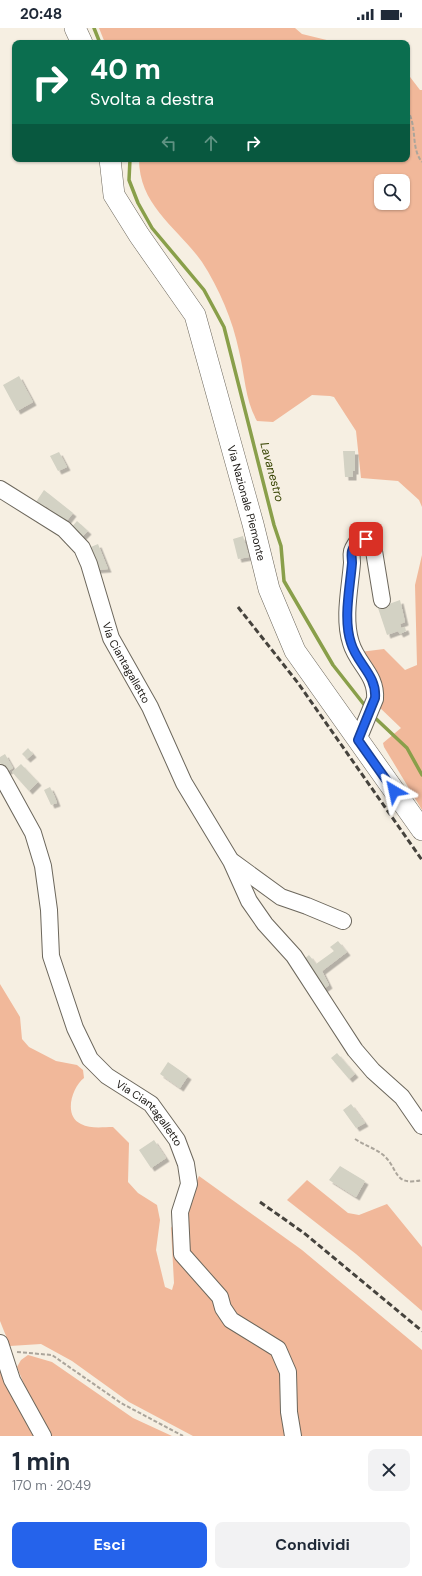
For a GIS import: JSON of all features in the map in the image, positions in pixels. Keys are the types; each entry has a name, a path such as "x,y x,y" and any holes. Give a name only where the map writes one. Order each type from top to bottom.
{"main road":[{"path":"76,28 81,40"},
{"name":"Via Nazionale Piemonte","path":"110,162 114,195 139,235 195,315 253,524 269,589 295,651 360,734 422,830"}],"street":[{"name":"Via Ciantagalletto","path":"0,489 64,528 82,548 89,564 112,638 150,707 184,783 231,861 249,901 265,924 294,956 355,1050 373,1071 402,1097 422,1126"},
{"path":"360,734 373,703 375,692 369,673 355,653 350,642 348,629 348,582 352,552 358,540 366,539 374,551 382,600"},
{"name":"Via Ciantagalletto","path":"0,774 33,833 43,866 51,956 75,1028 90,1059 107,1076 151,1104 177,1140 186,1164 189,1184 180,1212 182,1254 220,1297 223,1308 231,1320 278,1349 288,1372 289,1412 293,1436"},
{"name":"Via Ciantagalletto","path":"231,861 281,898 307,906 343,921"},
{"path":"2,1348 12,1380 43,1436"}],"path":[{"path":"410,116 413,122 418,157 422,162"},
{"path":"355,1139 383,1155 398,1177 408,1182 422,1180"},
{"path":"2,1348 52,1355 121,1403 183,1436"}],"shaded area":[{"path":"99,28 295,28 302,34 327,40 104,40"},
{"path":"410,77 420,90 422,90 422,507 419,500 398,481 361,478 356,431 334,397 312,395 273,422 257,421 250,405 233,328 220,294 202,262 162,215 145,190 139,162 410,162"},
{"path":"422,555 422,810 384,747 383,743 401,728 377,705 360,652 384,649 405,670 417,665 415,585"},
{"path":"0,984 20,1017 22,1039 29,1047 56,1061 77,1065 83,1070 84,1078 76,1088 71,1101 72,1115 75,1120 88,1127 113,1127 129,1143 128,1182 138,1193 157,1205 160,1220 156,1250 165,1287 172,1290 174,1283 171,1228 190,1197 199,1176 302,1250 422,1350 422,1436 193,1436 129,1402 72,1361 41,1344 10,1346 0,1321"},
{"path":"307,1180 348,1213 359,1215 387,1204 422,1247 422,1311 356,1254 287,1200"},
{"path":"28,1355 52,1362 133,1418 172,1436 51,1436 28,1394 17,1367 21,1360"},
{"path":"0,1362 35,1436 0,1436"}],"building":[{"path":"19,376 33,402 17,411 3,385"},
{"path":"343,451 355,451 355,471 353,471 353,477 345,477"},
{"path":"59,452 67,467 58,471 50,456"},
{"path":"44,490 73,513 66,522 46,506 43,510 34,505"},
{"path":"77,521 88,531 80,539 70,529"},
{"path":"243,536 249,557 238,559 233,539"},
{"path":"98,544 108,569 94,570 86,549"},
{"path":"400,600 405,622 400,624 401,628 405,627 406,631 400,634 398,631 387,635 378,608"},
{"path":"28,748 33,754 27,759 22,754"},
{"path":"5,754 13,768 6,772 0,763 0,757"},
{"path":"21,764 38,782 29,791 12,772"},
{"path":"50,787 57,803 51,805 44,790"},
{"path":"338,941 347,952 322,971 329,985 322,990 303,960 309,955 316,964 334,951 330,947"},
{"path":"337,1053 355,1074 349,1079 331,1058"},
{"path":"168,1062 188,1076 180,1088 160,1074"},
{"path":"351,1104 365,1123 356,1128 343,1110"},
{"path":"154,1140 166,1158 151,1168 139,1150"},
{"path":"340,1166 365,1181 356,1197 329,1180"}],"waterway":[{"name":"Lavanestro","path":"94,28 99,40"},
{"name":"Lavanestro","path":"130,162 129,180 138,203 152,228 204,290 224,327 274,525 281,546 284,581 333,665 366,707"},
{"name":"Lavanestro","path":"372,715 407,748 422,775"}],"railway":[{"path":"238,607 298,683 422,860"},
{"path":"260,1202 304,1233 422,1331"}],"route":[{"path":"366,539 358,540 352,552 352,564 348,582 348,629 350,642 355,653 369,673 375,692 375,698 358,740 394,791"}]}
